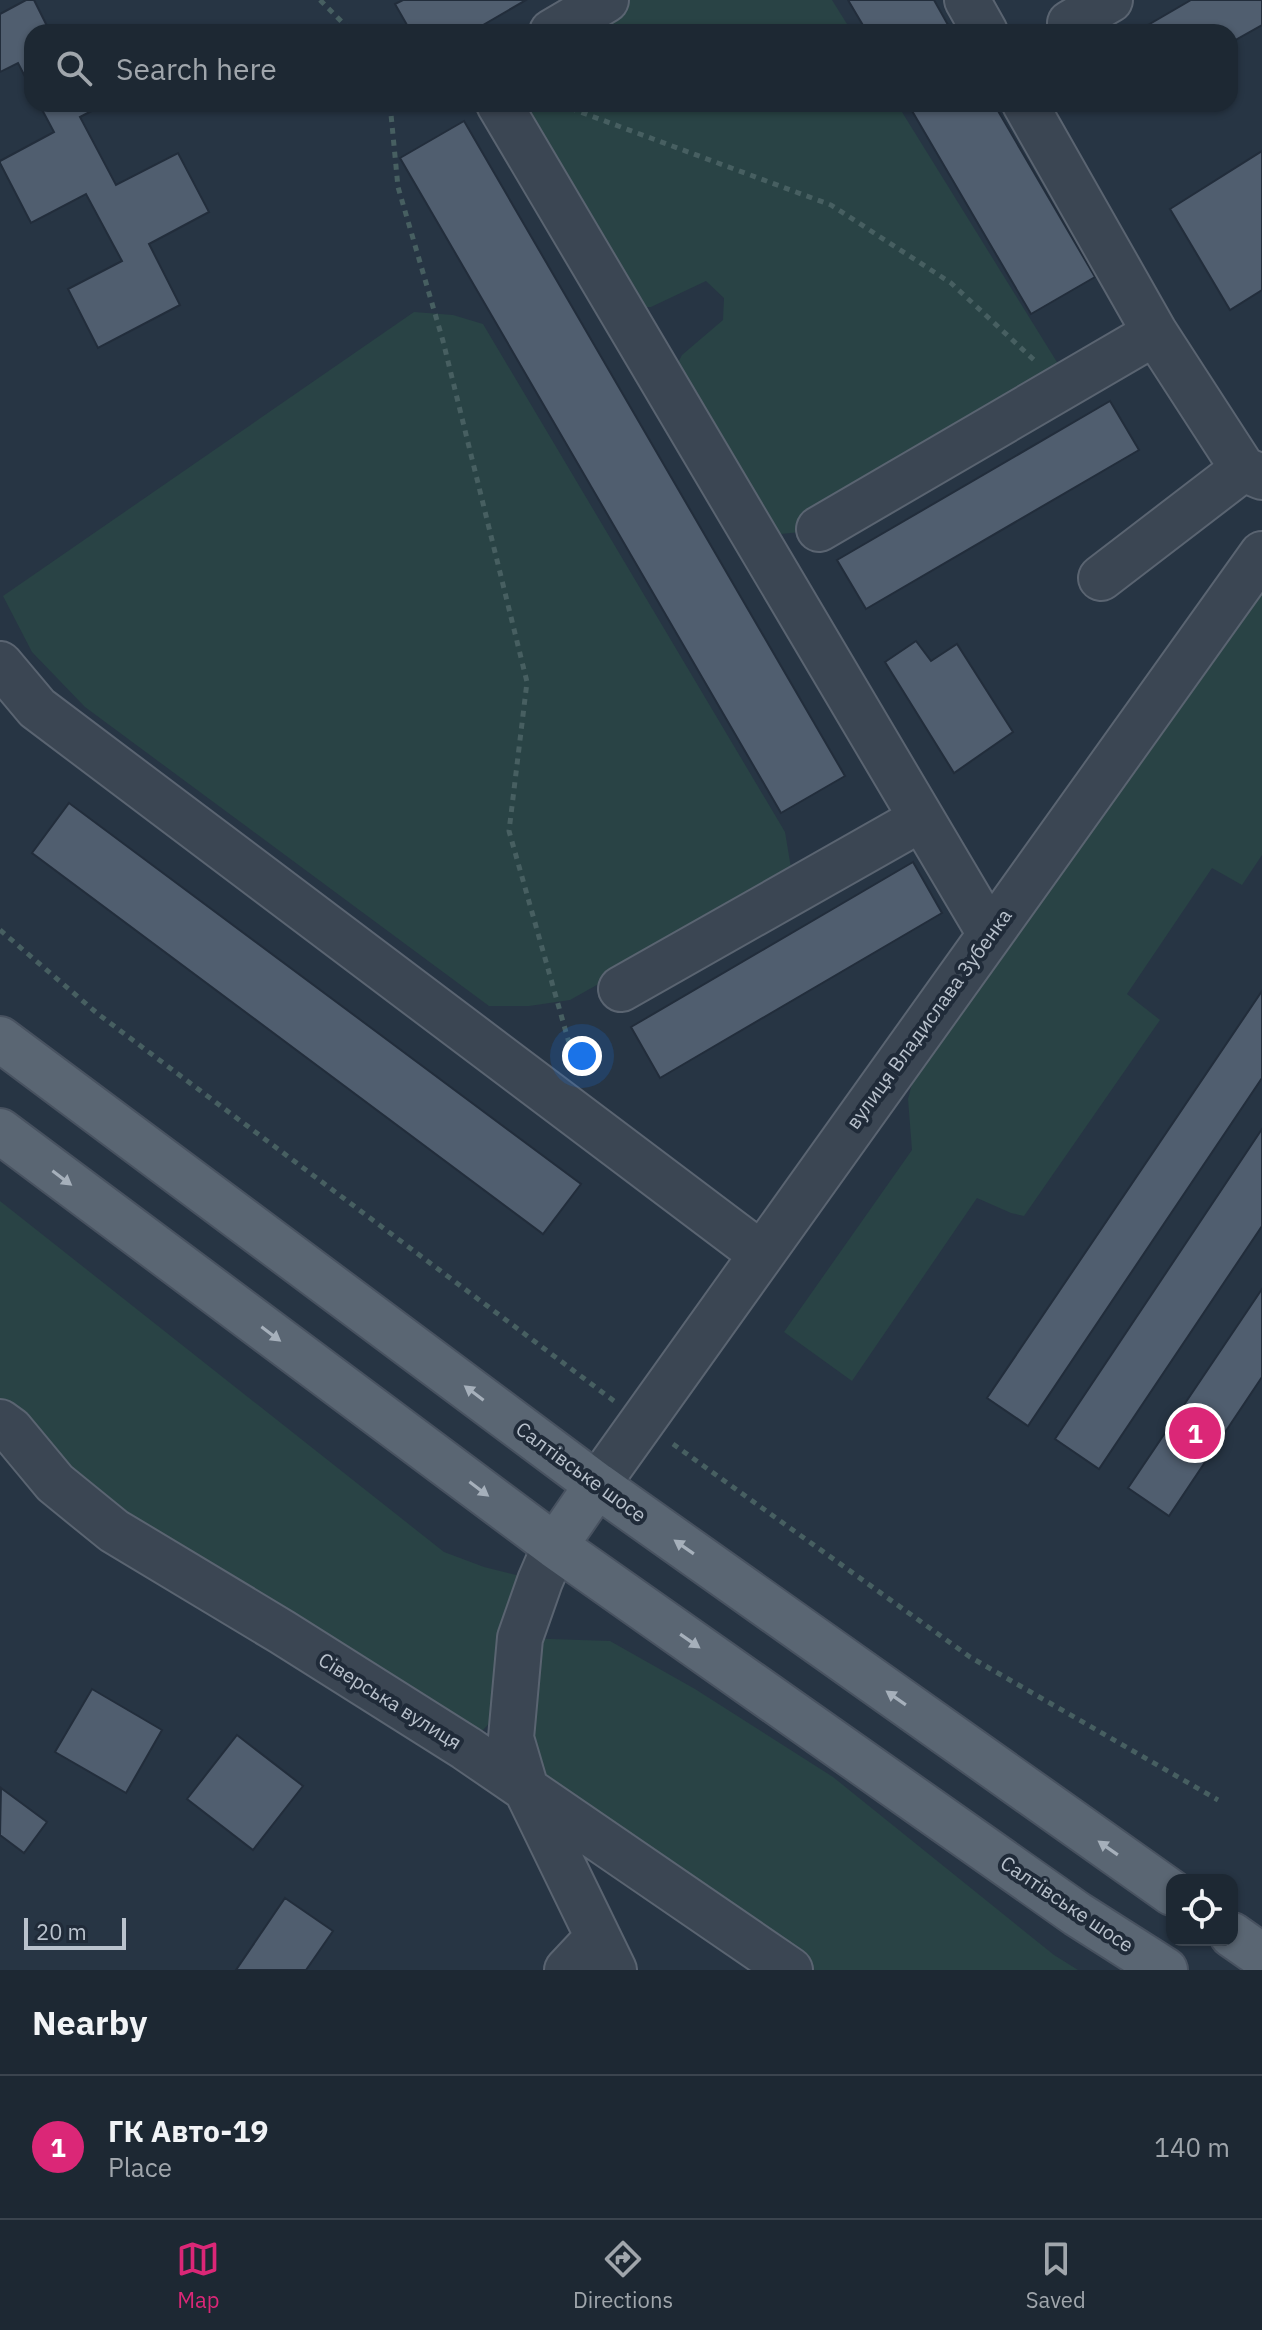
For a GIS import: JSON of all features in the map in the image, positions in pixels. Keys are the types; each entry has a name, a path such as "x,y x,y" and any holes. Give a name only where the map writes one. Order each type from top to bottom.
{"main road":[{"name":"Салтівське шосе","path":"0,1039 597,1485 1166,1889"},
{"name":"Салтівське шосе","path":"0,1131 555,1546 1077,1914 1165,1970"},
{"path":"555,1546 597,1485"},
{"path":"1238,1939 1262,1956"}],"street":[{"path":"566,24 606,0"},
{"path":"967,0 980,24"},
{"path":"1070,23 1110,0"},
{"path":"504,112 990,934"},
{"path":"1030,112 1155,333 1252,473 1101,578"},
{"path":"819,529 1155,333"},
{"name":"вулиця Владислава Зубенка","path":"597,1485 1262,554"},
{"path":"0,664 37,708 761,1254"},
{"path":"621,989 921,819"},
{"name":"Сіверська вулиця","path":"0,1422 11,1430 55,1483 114,1531 295,1640 526,1789 790,1970"},
{"path":"555,1546 520,1638 511,1738 526,1789 606,1954 567,1970"}],"path":[{"path":"320,0 344,24"},
{"path":"391,112 398,187 443,341 527,682 509,831 576,1068"},
{"path":"581,112 831,205 951,283 1034,360 1085,374"},
{"path":"0,930 98,1014 640,1421 970,1657 1218,1800"}],"green space":[{"path":"606,0 832,0 847,24 566,24"},
{"path":"506,112 902,112 1060,367 801,532 770,535 671,376 682,355 723,320 724,298 706,281 651,307 627,307"},
{"path":"414,312 453,315 483,324 785,832 791,868 766,890 570,1000 529,1006 489,1006 85,707 32,652 3,596"},
{"path":"1262,574 1262,855 1242,885 1212,868 1127,994 1160,1020 1024,1216 977,1198 852,1381 784,1332 912,1150 908,1099 917,1065"},
{"path":"0,1201 444,1552 484,1567 540,1581 521,1638 610,1641 695,1689 833,1777 1054,1955 1078,1970 790,1970 526,1789 512,1699 466,1748 282,1632 0,1422"}],"building":[{"path":"26,0 34,0 46,24 24,24 24,75 18,63 0,72 0,14"},
{"path":"403,0 526,0 485,24 406,24 395,4"},
{"path":"848,0 934,0 948,24 862,24"},
{"path":"1191,0 1262,0 1262,25 1238,38 1238,24 1150,24"},
{"path":"43,112 90,112 80,117 116,185 178,153 209,212 149,244 180,305 98,348 68,289 122,261 86,194 31,223 0,163 54,132"},
{"path":"913,112 999,112 1095,277 1031,314"},
{"path":"464,121 845,776 781,813 400,158"},
{"path":"1262,151 1262,290 1230,310 1170,209"},
{"path":"1110,401 1139,450 866,609 837,560"},
{"path":"916,641 931,661 957,644 1013,732 954,773 885,662"},
{"path":"69,803 581,1184 543,1234 32,853"},
{"path":"913,862 942,913 660,1078 631,1027"},
{"path":"1262,991 1262,1078 1028,1426 987,1398"},
{"path":"1262,1129 1262,1226 1099,1469 1055,1439"},
{"path":"1262,1289 1262,1377 1169,1516 1128,1488"},
{"path":"92,1689 162,1730 126,1793 55,1752"},
{"path":"237,1735 303,1786 253,1850 187,1799"},
{"path":"1,1788 47,1822 24,1853 0,1835"},
{"path":"285,1898 333,1931 306,1970 236,1970"}],"place":[{"name":"ГК Авто-19","path":"1195,1433"}]}
